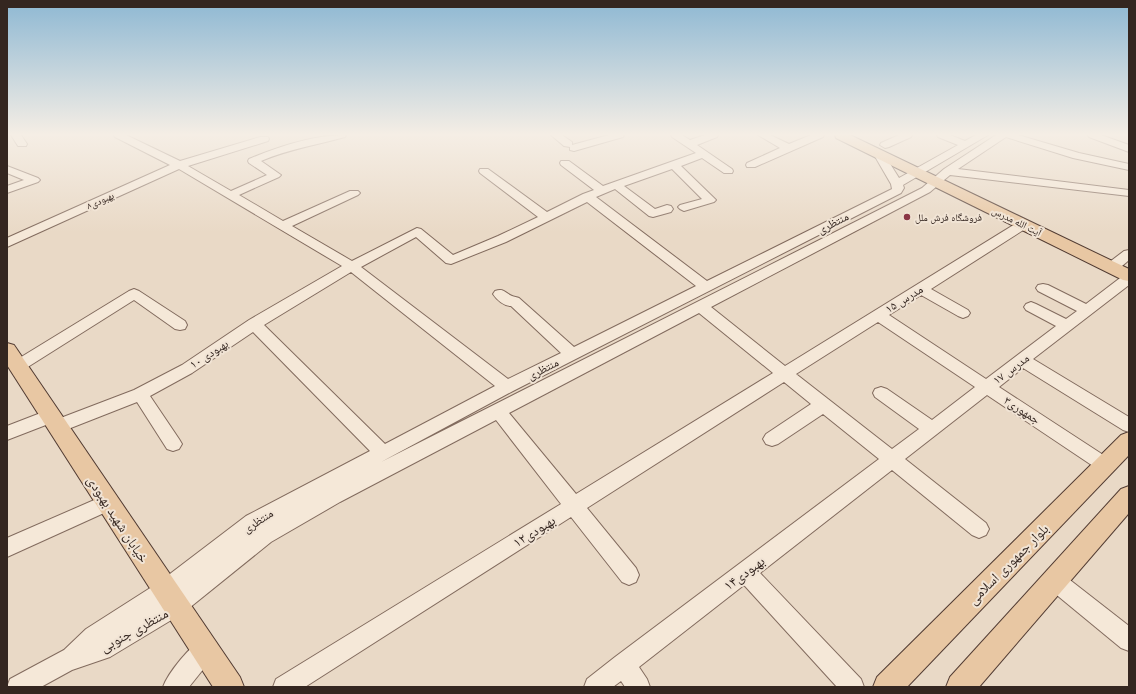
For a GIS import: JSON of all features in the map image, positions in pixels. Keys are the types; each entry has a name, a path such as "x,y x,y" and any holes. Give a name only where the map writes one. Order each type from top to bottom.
{"main road":[{"name":"آیت الله مدرس","path":"911,167 918,172 943,176 1024,224 1112,267 1129,277"},
{"name":"خیابان شهید بهبودی","path":"12,358 230,687"},
{"name":"بلوار جمهوری اسلامی","path":"887,687 1129,441"},
{"path":"960,687 1129,496"}],"street":[{"name":"بهبودی۸","path":"7,243 174,167"},
{"path":"183,167 352,266 507,387"},
{"path":"231,195 276,175 263,167"},
{"path":"571,167 602,190"},
{"path":"484,171 546,217 587,196 667,167"},
{"path":"676,167 710,200 684,207"},
{"path":"723,167 728,171"},
{"path":"890,167 897,184 926,167"},
{"name":"منتظری","path":"330,490 498,411 701,307 926,190 955,167"},
{"path":"7,169 34,180 7,190"},
{"path":"943,176 1129,193"},
{"name":"منتظری","path":"171,598 264,536 383,453 507,387 896,191 898,188 897,184"},
{"path":"616,185 653,213 667,209"},
{"path":"283,225 354,193"},
{"path":"587,196 706,287"},
{"path":"865,207 879,215"},
{"name":"بهبودی ۱۰","path":"7,433 54,421 140,394 187,369 254,324 352,266 417,232 451,260 502,239 546,217"},
{"name":"مدرس ۱۵","path":"784,374 1024,224"},
{"path":"1112,267 1129,254"},
{"name":"مدرس ۱۷","path":"892,460 1129,277"},
{"path":"1043,288 1087,310"},
{"path":"921,289 963,313"},
{"path":"12,358 134,294 180,325"},
{"path":"500,294 510,302 514,301 572,354"},
{"path":"701,307 979,529"},
{"path":"1031,307 1067,326"},
{"name":"جمهوری۳","path":"878,315 1105,465"},
{"path":"254,324 383,453"},
{"path":"1022,360 1129,425"},
{"name":"بهبودی۱۲","path":"284,687 784,374"},
{"path":"881,393 932,429"},
{"path":"140,394 173,444"},
{"path":"772,439 823,405"},
{"path":"498,411 629,575"},
{"name":"بهبودی۱۴","path":"595,687 892,460"},
{"path":"7,548 108,502"},
{"path":"745,572 853,687"},
{"path":"1054,580 1129,640"},
{"name":"منتظری جنوبی","path":"18,687 67,660 102,649 171,598"},
{"path":"174,687 205,650"},
{"path":"623,665 639,687"}],"place":[{"name":"فروشگاه فرش ملل","path":"907,217"}]}
